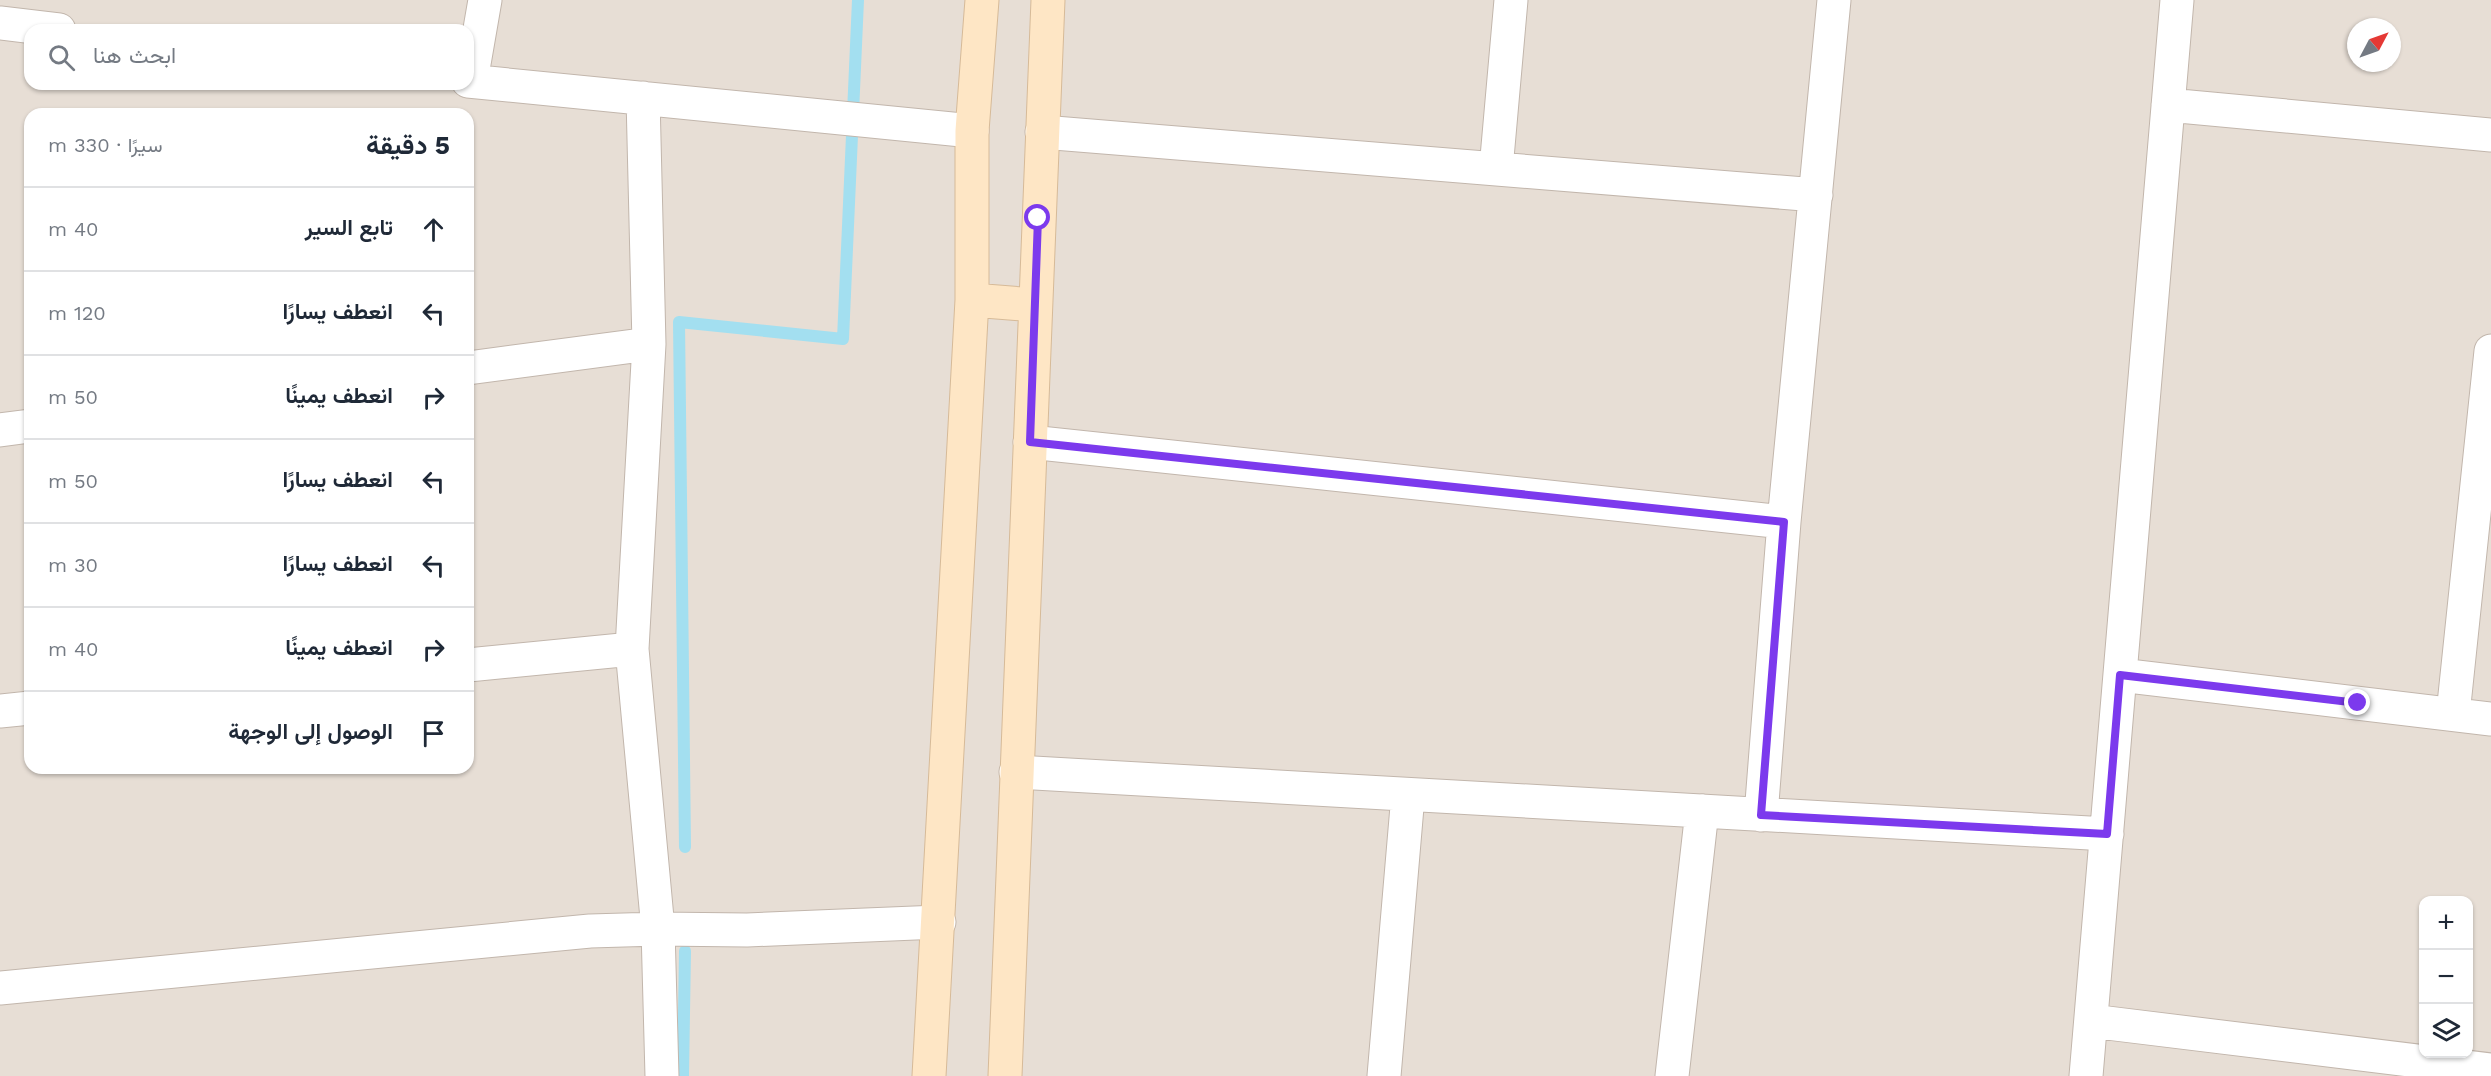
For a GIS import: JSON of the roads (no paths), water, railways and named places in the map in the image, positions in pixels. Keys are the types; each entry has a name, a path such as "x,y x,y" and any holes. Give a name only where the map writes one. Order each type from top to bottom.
{"street":[{"path":"474,59 485,0"},
{"path":"929,1076 972,300 972,131 982,0"},
{"path":"1005,1076 1048,0"},
{"path":"1497,169 1511,0"},
{"path":"1761,815 1784,522 1834,0"},
{"path":"2086,1076 2177,0"},
{"path":"0,23 24,26"},
{"path":"474,81 972,131"},
{"path":"643,98 649,344 632,649 658,928 662,1076"},
{"path":"2168,105 2491,135"},
{"path":"1042,132 1816,195"},
{"path":"972,300 1035,305"},
{"path":"474,367 649,344"},
{"path":"2453,714 2491,351"},
{"path":"0,430 24,427"},
{"path":"1030,442 1784,522"},
{"path":"474,664 632,649"},
{"path":"2120,675 2491,719"},
{"path":"0,711 24,709"},
{"path":"1016,772 2107,834"},
{"path":"1384,1076 1408,795"},
{"path":"1672,1076 1702,811"},
{"path":"0,988 590,931 658,928 747,930 939,922"},
{"path":"2091,1021 2432,1070 2491,1070"}],"waterway":[{"path":"685,847 679,322 843,339 858,0"},
{"path":"683,1076 685,951"}]}
